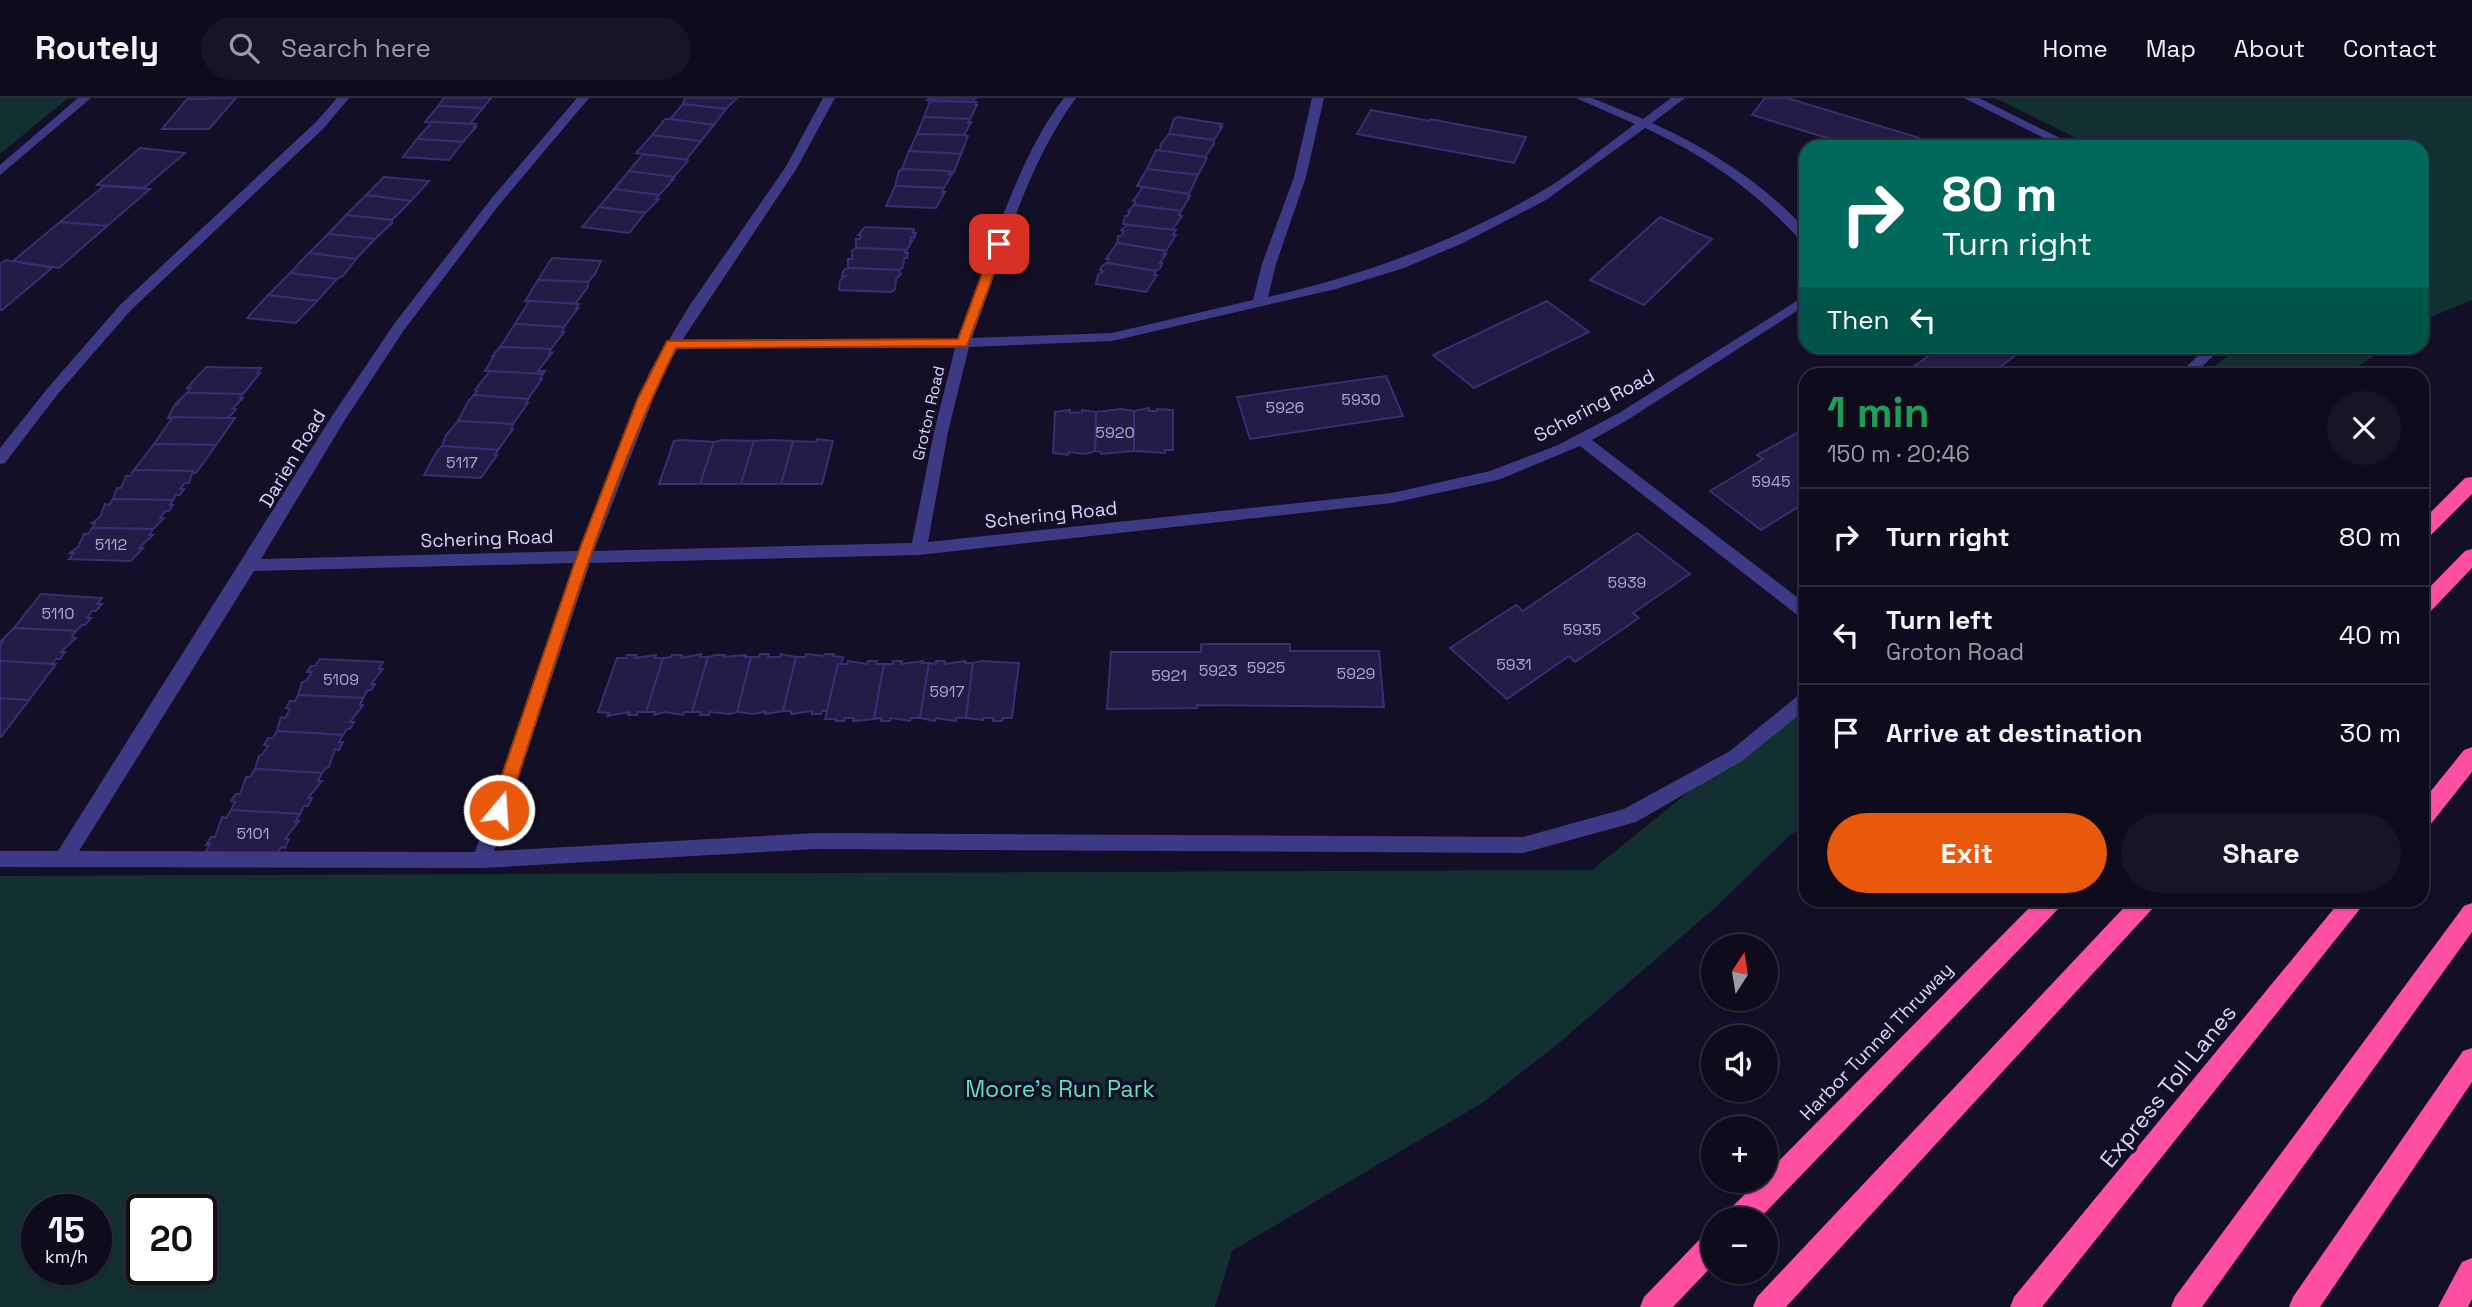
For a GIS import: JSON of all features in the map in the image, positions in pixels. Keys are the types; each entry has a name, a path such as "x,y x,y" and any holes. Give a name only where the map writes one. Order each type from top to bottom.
{"highway":[{"path":"2429,525 2472,483"},
{"path":"2429,601 2472,556"},
{"path":"2429,809 2472,756"},
{"name":"Harbor Tunnel Thruway","path":"1752,1207 2045,907"},
{"path":"1767,1307 2139,907"},
{"name":"Express Toll Lanes","path":"2024,1307 2350,907"},
{"path":"2185,1307 2472,913"},
{"path":"2303,1307 2472,1060"},
{"path":"1654,1307 1701,1258"},
{"path":"2452,1307 2472,1272"}],"street":[{"path":"0,171 85,98"},
{"path":"0,459 52,392 127,307 320,125 343,98"},
{"name":"Darien Road","path":"63,860 337,420 399,327 495,202 583,98"},
{"path":"482,860 584,556 645,398 672,344 791,168 828,98"},
{"name":"Groton Road","path":"919,549 941,432 963,343 1024,181 1058,113 1070,98"},
{"path":"1259,304 1269,264 1300,177 1318,98"},
{"path":"1582,98 1643,124 1737,174 1775,205 1799,231"},
{"path":"672,344 963,343 1112,337 1259,304 1399,265 1458,240 1542,197 1679,98"},
{"path":"1970,98 2057,140"},
{"name":"Schering Road","path":"249,565 919,549 1392,498 1493,475 1581,439 1624,416 1799,304"},
{"path":"2193,368 2208,354"},
{"path":"1581,439 1799,608"},
{"path":"0,859 482,860 817,841 1523,845 1629,816 1736,756 1799,705"}],"green space":[{"path":"0,98 68,98 0,154"},
{"path":"1995,98 2472,98 2472,300 2429,320 2429,140 2080,140"},
{"path":"2230,354 2377,354 2355,368 2212,368"},
{"name":"Moore's Run Park","path":"1799,703 1799,829 1717,906 1559,1043 1482,1103 1232,1251 1215,1307 0,1307 0,876 1592,870"}],"building":[{"path":"236,98 209,129 162,129 187,99"},
{"path":"444,98 491,98 483,108 438,106"},
{"path":"685,98 737,98 726,109 683,104"},
{"path":"976,98 972,102 927,100"},
{"path":"1765,98 1787,98 1920,138 1834,140 1752,115"},
{"path":"930,101 976,102 977,105 970,119 924,117"},
{"path":"683,104 726,109 714,125 670,119"},
{"path":"438,106 483,108 470,124 425,122"},
{"path":"1371,110 1526,137 1514,163 1357,134"},
{"path":"924,117 970,119 968,122 971,122 964,135 917,134"},
{"path":"1178,117 1222,124 1222,127 1214,140 1169,134 1174,119"},
{"path":"665,119 714,125 701,141 652,135"},
{"path":"432,122 476,124 476,127 463,142 417,139"},
{"path":"917,134 968,136 961,154 909,151"},
{"path":"1169,134 1214,140 1214,144 1205,157 1160,151 1161,144"},
{"path":"652,135 701,141 686,160 636,153"},
{"path":"417,139 463,142 449,160 403,157"},
{"path":"140,148 185,153 144,188 97,185"},
{"path":"1156,150 1207,158 1198,175 1147,169"},
{"path":"909,151 961,154 954,172 902,169"},
{"path":"643,154 688,160 674,177 629,171"},
{"path":"902,169 950,171 949,174 952,174 944,188 895,186"},
{"path":"1147,169 1198,175 1189,194 1137,186"},
{"path":"629,171 674,177 659,195 614,189"},
{"path":"384,177 429,181 411,201 366,195"},
{"path":"104,186 150,189 107,226 60,222"},
{"path":"895,186 944,188 942,192 945,192 936,208 886,206"},
{"path":"1143,187 1190,196 1181,211 1134,205 1133,201"},
{"path":"614,189 659,195 656,199 659,199 645,213 599,207"},
{"path":"366,195 411,201 392,220 346,215"},
{"path":"1134,205 1181,211 1179,215 1182,216 1172,230 1123,224 1125,216"},
{"path":"599,207 645,213 629,233 582,227"},
{"path":"346,215 392,220 392,223 375,239 328,234"},
{"path":"1660,217 1712,239 1644,305 1590,280"},
{"path":"60,222 107,226 59,268 13,261"},
{"path":"1127,225 1176,230 1173,235 1176,235 1166,251 1117,243 1118,236 1124,231 1121,230"},
{"path":"865,227 914,229 913,233 916,233 914,238 911,237 910,242 912,241 907,250 856,248 856,239 860,239 861,235 858,235"},
{"path":"328,234 375,239 356,259 309,253"},
{"path":"1117,243 1166,251 1166,254 1160,263 1161,267 1156,271 1107,263 1109,259 1106,259"},
{"path":"856,248 907,250 905,253 908,253 903,267 899,270 848,268 848,259 852,259 852,251"},
{"path":"309,253 356,259 343,276 337,279 290,273"},
{"path":"552,258 601,261 588,282 538,280"},
{"path":"6,260 52,268 0,310 0,264"},
{"path":"1107,263 1156,271 1154,275 1157,275 1146,292 1096,284 1098,275 1103,271 1100,270 1102,266"},
{"path":"848,268 899,270 901,274 891,292 839,290 840,280 845,276 842,276 843,271"},
{"path":"290,273 337,279 317,301 268,295"},
{"path":"538,280 588,282 588,287 575,304 525,301"},
{"path":"268,295 317,301 296,323 247,318"},
{"path":"529,301 579,304 564,327 515,324"},
{"path":"1547,301 1589,332 1474,388 1433,355"},
{"path":"515,324 564,327 564,332 551,349 500,347"},
{"path":"500,347 551,349 549,354 552,353 538,371 545,371 543,374 485,371"},
{"path":"1932,354 2017,354 2000,367 2002,368 1912,368"},
{"path":"206,367 261,368 243,394 187,393 191,388 187,388"},
{"path":"490,371 543,374 528,399 474,395"},
{"path":"1386,376 1403,416 1250,439 1237,397"},
{"path":"187,393 243,394 240,398 243,398 226,418 168,418 174,406 180,403 176,403"},
{"path":"474,395 528,399 528,403 513,424 458,421"},
{"path":"1149,408 1149,411 1173,410 1173,450 1165,450 1165,453 1134,451 1134,411"},
{"path":"1121,409 1134,411 1134,451 1101,454 1095,451 1096,412"},
{"path":"1070,410 1070,413 1082,410 1096,412 1095,451 1086,454 1069,452 1068,455 1053,453 1055,412"},
{"path":"173,417 235,418 216,445 154,444"},
{"path":"458,421 513,424 513,429 498,450 442,446 446,435"},
{"path":"1799,432 1799,506 1761,530 1710,491 1763,459 1757,455"},
{"path":"817,439 833,441 822,484 781,484 793,441 816,442"},
{"path":"674,441 714,442 700,484 659,484"},
{"path":"754,441 741,484 700,484 714,442"},
{"path":"754,441 793,441 781,484 741,484"},
{"path":"154,444 216,445 196,473 134,470"},
{"path":"442,446 498,450 481,478 424,475"},
{"path":"134,470 193,471 189,483 185,483 180,489 184,489 180,495 176,495 173,500 113,499 117,488 121,488 126,476 130,476"},
{"path":"113,499 173,500 170,505 173,505 169,511 165,511 160,518 164,518 153,529 92,528 95,523 92,523 100,517 105,504 109,505"},
{"path":"92,528 153,529 149,535 153,535 139,548 143,548 131,561 69,559 74,553 70,553 78,547 84,534 88,534"},
{"path":"1637,533 1690,574 1633,613 1639,618 1575,662 1569,656 1507,699 1450,648 1516,605 1523,611"},
{"path":"41,594 102,598 97,604 102,604 96,611 92,611 87,618 91,618 76,631 14,628"},
{"path":"14,628 76,631 72,637 76,638 61,652 65,652 60,659 56,659 52,664 0,661 0,646 3,641 0,642"},
{"path":"1201,644 1290,644 1290,651 1379,651 1384,707 1197,705 1197,708 1107,709 1111,652 1201,652"},
{"path":"701,654 700,657 708,657 692,712 684,712 683,715 664,712 654,715 655,712 646,712 663,658"},
{"path":"760,654 769,654 768,657 780,657 781,654 796,657 783,711 765,714 766,711 755,714 737,712 751,657 759,657"},
{"path":"806,654 834,654 833,656 843,657 841,664 838,664 827,711 822,711 821,714 812,714 812,711 791,714 791,711 783,711 796,657 805,657"},
{"path":"627,655 636,655 635,658 656,655 655,658 663,658 646,712 607,716 609,713 598,712 617,658 626,658"},
{"path":"708,657 751,657 737,712 710,712 709,715 700,715 701,712 692,712"},
{"path":"320,659 383,662 379,669 383,669 363,698 298,695 302,682 306,681 312,672 307,672"},
{"path":"0,661 56,664 29,700 0,698"},
{"path":"848,661 867,664 868,661 877,661 876,664 884,664 874,719 825,719 838,664 847,664"},
{"path":"893,661 902,661 901,664 923,661 922,663 929,663 920,718 911,718 910,721 874,719 884,664 893,664"},
{"path":"936,661 945,661 945,664 965,661 973,663 966,718 956,718 956,721 936,718 935,721 920,718 929,663 936,664"},
{"path":"973,663 1019,663 1012,718 993,721 993,718 966,718"},
{"path":"298,695 363,698 360,705 363,705 350,722 354,722 350,729 343,735 277,731 281,717 285,718 290,709 286,708 290,701 295,701"},
{"path":"0,698 29,700 1,737 0,737"},
{"path":"277,731 343,735 339,742 343,742 339,750 335,749 329,767 322,773 255,769 259,756 268,746 264,745 268,738 273,738"},
{"path":"255,769 322,773 318,781 322,781 308,798 312,798 308,806 304,806 300,814 231,810 235,802 231,801 236,794 240,794 246,777 250,777"},
{"path":"231,810 300,814 295,822 299,821 285,839 289,839 285,848 281,847 276,857 205,853 210,844 206,845 211,837 215,837 222,817 226,818"}],"route":[{"path":"499,810 584,556 645,398 672,344 963,343 999,244"}]}
